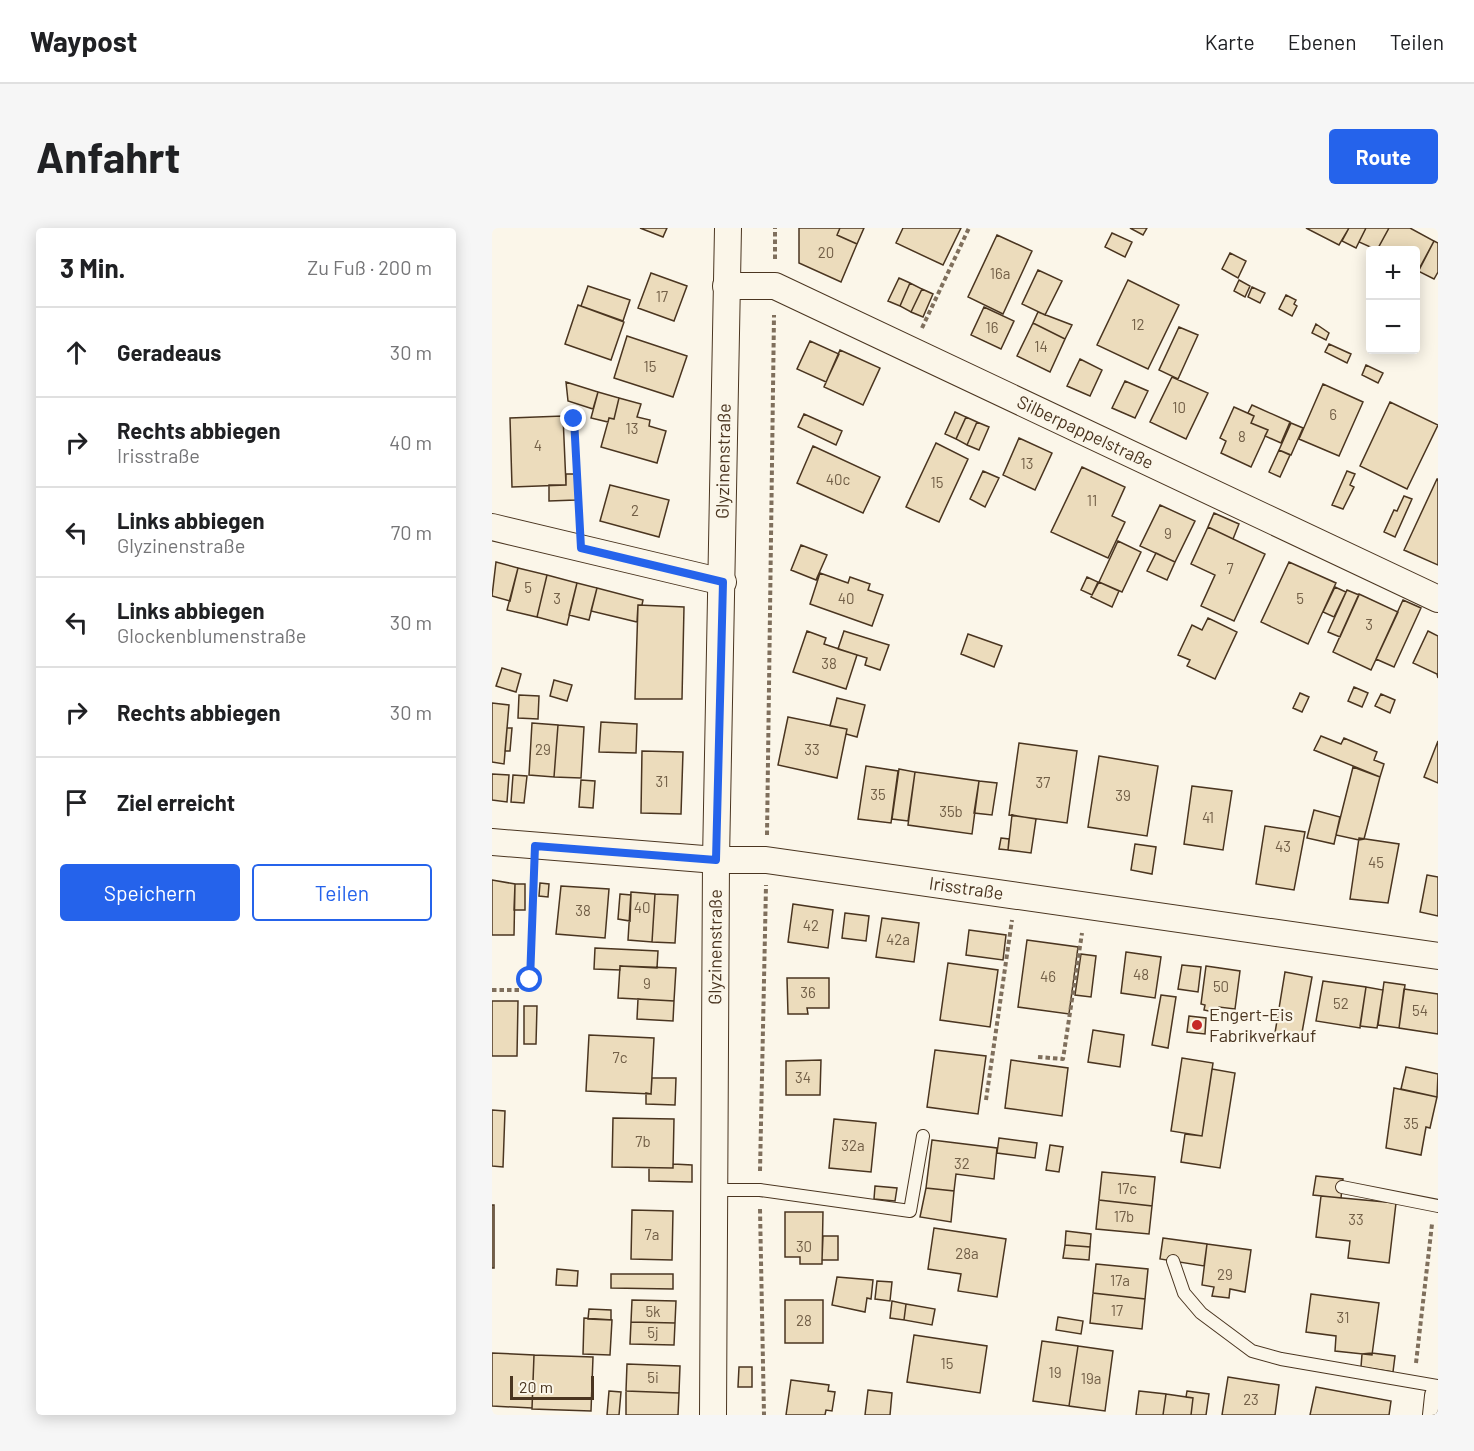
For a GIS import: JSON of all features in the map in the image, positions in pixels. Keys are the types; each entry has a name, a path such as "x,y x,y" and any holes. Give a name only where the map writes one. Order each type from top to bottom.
{"street":[{"name":"Glyzinenstraße","path":"713,1415 716,860 728,228"},
{"name":"Silberpappelstraße","path":"726,286 775,286 1438,599"},
{"path":"492,527 723,582"},
{"name":"Irisstraße","path":"492,842 716,860 766,860 1438,956"},
{"path":"1436,1415 1438,1396"}],"lane":[{"path":"714,1190 760,1190 910,1211 923,1136"},
{"path":"1342,1187 1437,1206"},
{"path":"1173,1261 1184,1293 1201,1313 1252,1351 1281,1359 1438,1386"}],"path":[{"path":"764,1415 760,1190 775,228"},
{"path":"912,350 969,228"},
{"path":"574,419 581,548"},
{"path":"492,990 519,990 530,980 535,846"},
{"path":"986,1100 1015,895"},
{"path":"1038,1057 1063,1059 1086,905"},
{"path":"1414,1382 1421,1304 1437,1206"}],"building":[{"path":"640,228 667,228 663,237"},
{"path":"799,228 840,228 837,235 857,244 841,282 799,263"},
{"path":"840,228 864,228 857,244 837,235"},
{"path":"903,228 961,228 943,265 896,243"},
{"path":"1130,228 1147,228 1143,235"},
{"path":"1306,228 1349,228 1339,245"},
{"path":"1349,228 1366,228 1356,248 1342,241"},
{"path":"1366,228 1389,228 1379,246 1368,246 1359,242"},
{"path":"1389,228 1410,228 1434,241 1420,268 1420,246 1379,246"},
{"path":"1112,233 1132,242 1125,257 1105,247"},
{"path":"997,235 1032,251 1003,314 968,297"},
{"path":"1434,241 1438,243 1438,272 1434,279 1420,272 1420,267"},
{"path":"1230,253 1246,261 1238,278 1222,269"},
{"path":"1038,270 1062,281 1045,315 1022,304"},
{"path":"651,273 687,286 674,321 638,308"},
{"path":"899,278 910,283 900,306 888,301"},
{"path":"1128,280 1179,305 1148,369 1097,345"},
{"path":"1239,280 1250,286 1245,297 1234,291"},
{"path":"910,283 922,289 911,312 900,306"},
{"path":"588,286 630,300 623,321 581,306"},
{"path":"1252,287 1265,293 1260,303 1248,297"},
{"path":"922,289 933,294 923,317 911,312"},
{"path":"1286,295 1296,300 1294,304 1297,306 1292,316 1279,309"},
{"path":"578,305 624,322 611,360 565,344"},
{"path":"984,307 1014,321 1001,349 971,335"},
{"path":"1038,312 1072,325 1065,339 1033,323"},
{"path":"1033,323 1065,339 1050,372 1017,356"},
{"path":"1316,324 1329,333 1326,340 1312,333"},
{"path":"1179,327 1198,335 1178,379 1159,370"},
{"path":"627,336 687,356 673,397 614,378"},
{"path":"810,341 839,354 826,382 797,369"},
{"path":"1329,344 1351,354 1347,363 1325,352"},
{"path":"840,350 880,368 863,405 824,387"},
{"path":"1080,359 1102,370 1090,396 1067,386"},
{"path":"1366,365 1383,373 1378,383 1362,375"},
{"path":"1172,377 1208,393 1186,439 1150,422"},
{"path":"1125,381 1148,391 1135,418 1112,408"},
{"path":"566,382 598,392 593,409 568,401"},
{"path":"1323,384 1363,402 1339,456 1299,439"},
{"path":"598,392 619,398 614,419 609,418 608,422 591,418"},
{"path":"619,398 641,404 637,417 650,420 649,426 666,431 657,463 601,447 609,418 614,419"},
{"path":"1390,402 1438,425 1407,489 1360,466"},
{"path":"1252,405 1290,422 1281,443 1265,436 1268,430 1251,423 1254,416 1248,413"},
{"path":"1234,407 1254,416 1251,423 1268,430 1251,467 1221,453 1226,441 1220,438"},
{"path":"955,412 966,417 956,439 945,434"},
{"path":"804,414 842,431 836,445 798,427"},
{"path":"563,416 566,485 512,487 510,418"},
{"path":"966,417 977,422 967,445 956,439"},
{"path":"977,422 989,427 979,450 967,445"},
{"path":"1291,423 1303,428 1291,455 1279,450"},
{"path":"1019,438 1052,453 1035,490 1003,475"},
{"path":"936,443 968,459 939,522 906,507"},
{"path":"813,446 880,477 863,513 797,483"},
{"path":"1279,450 1290,455 1280,477 1269,472"},
{"path":"1082,467 1125,487 1112,516 1125,522 1108,558 1051,532"},
{"path":"983,471 999,478 985,507 970,499"},
{"path":"1347,471 1355,474 1350,485 1354,487 1343,509 1332,505"},
{"path":"566,474 575,474 576,500 549,501 549,485 566,485"},
{"path":"1438,479 1438,565 1404,550"},
{"path":"610,485 669,500 659,537 600,521"},
{"path":"1404,496 1412,499 1395,537 1384,532 1394,510 1397,511"},
{"path":"1160,505 1195,521 1175,562 1140,546"},
{"path":"1214,513 1239,524 1233,539 1208,527"},
{"path":"1208,527 1265,554 1234,621 1201,606 1215,575 1191,564"},
{"path":"1118,541 1141,552 1122,592 1099,582"},
{"path":"801,545 827,555 816,580 791,570"},
{"path":"1156,553 1175,562 1167,580 1147,571"},
{"path":"496,562 518,568 510,601 492,596"},
{"path":"1289,562 1336,583 1308,644 1261,622"},
{"path":"518,568 547,575 537,617 507,610"},
{"path":"820,573 848,583 850,577 870,584 868,590 883,595 872,626 810,604"},
{"path":"547,575 577,583 567,625 537,617"},
{"path":"1087,577 1098,582 1092,595 1081,590"},
{"path":"1099,582 1119,591 1112,607 1091,597"},
{"path":"577,583 597,588 589,620 569,615"},
{"path":"1335,587 1346,592 1334,617 1323,612"},
{"path":"597,588 643,600 642,605 638,605 637,622 591,611"},
{"path":"1347,590 1359,595 1340,637 1328,632"},
{"path":"1359,594 1398,612 1371,670 1333,652"},
{"path":"1403,600 1421,608 1394,667 1376,659"},
{"path":"638,605 684,607 682,699 635,699"},
{"path":"1208,618 1237,632 1215,679 1187,666 1190,660 1178,655 1192,625 1202,630"},
{"path":"807,631 826,638 824,644 857,655 846,689 793,672"},
{"path":"844,631 889,645 880,670 865,665 867,658 838,649"},
{"path":"1428,631 1438,636 1438,678 1437,674 1413,663"},
{"path":"968,634 1002,646 994,667 961,654"},
{"path":"502,668 521,674 516,692 496,686"},
{"path":"554,680 572,685 567,701 550,696"},
{"path":"1354,687 1368,693 1362,707 1348,701"},
{"path":"1300,693 1309,697 1302,712 1293,708"},
{"path":"1381,694 1395,700 1390,713 1375,706"},
{"path":"519,695 539,696 538,719 518,718"},
{"path":"837,698 865,705 857,737 846,734 847,729 830,726"},
{"path":"492,703 509,705 504,764 492,762"},
{"path":"788,717 847,729 837,778 778,765"},
{"path":"601,722 637,724 636,753 599,752"},
{"path":"532,723 558,725 554,777 529,775"},
{"path":"558,725 584,727 581,778 554,777"},
{"path":"507,728 512,728 510,751 505,751"},
{"path":"1321,736 1341,744 1344,738 1377,752 1374,760 1384,764 1380,777 1314,750"},
{"path":"1438,741 1438,783 1424,777"},
{"path":"1019,743 1077,751 1067,823 1009,815"},
{"path":"642,751 683,752 681,814 641,813"},
{"path":"1099,756 1158,766 1147,836 1088,827"},
{"path":"866,766 898,771 891,823 858,819"},
{"path":"1353,767 1380,777 1364,839 1359,840 1336,835"},
{"path":"899,769 915,772 908,821 892,819"},
{"path":"915,772 979,781 972,834 908,825"},
{"path":"492,774 509,775 507,802 492,800"},
{"path":"513,775 527,776 524,803 511,802"},
{"path":"581,780 595,781 593,808 579,807"},
{"path":"979,781 997,783 992,815 974,813"},
{"path":"1192,786 1232,791 1223,850 1184,844"},
{"path":"1314,810 1340,817 1334,844 1307,838"},
{"path":"1012,815 1036,819 1031,853 1008,850"},
{"path":"1265,826 1305,832 1294,890 1256,884"},
{"path":"1001,838 1009,839 1008,850 999,849"},
{"path":"1359,838 1399,844 1388,903 1350,899"},
{"path":"1135,844 1156,847 1152,874 1131,870"},
{"path":"1427,875 1438,877 1438,916 1420,912"},
{"path":"492,880 515,884 514,935 492,935"},
{"path":"540,883 549,884 548,897 539,896"},
{"path":"515,884 525,884 525,910 514,910"},
{"path":"561,886 609,889 605,938 556,934"},
{"path":"631,892 655,894 652,942 628,940"},
{"path":"620,894 631,895 630,921 618,919"},
{"path":"655,894 678,895 675,943 652,942"},
{"path":"793,904 833,910 828,948 788,942"},
{"path":"845,913 869,916 866,941 842,938"},
{"path":"882,918 919,923 914,962 876,957"},
{"path":"969,930 1006,935 1003,960 966,955"},
{"path":"1027,940 1078,947 1069,1014 1018,1007"},
{"path":"595,948 658,951 657,968 620,966 620,970 594,969"},
{"path":"1126,952 1161,957 1155,998 1121,993"},
{"path":"1081,954 1096,956 1091,997 1075,995"},
{"path":"948,963 998,970 990,1027 940,1020"},
{"path":"1182,965 1201,967 1198,992 1178,989"},
{"path":"620,966 676,968 674,1001 618,998"},
{"path":"1206,966 1240,971 1235,1009 1219,1007 1218,1013 1204,1010 1205,1005 1201,1004"},
{"path":"1285,972 1312,977 1301,1038 1275,1033"},
{"path":"787,978 829,978 829,1008 807,1008 808,1014 788,1014"},
{"path":"1323,981 1366,987 1360,1028 1316,1021"},
{"path":"1384,982 1405,985 1399,1028 1378,1025"},
{"path":"1366,987 1383,990 1377,1028 1360,1026"},
{"path":"1404,989 1438,994 1438,1034 1399,1028"},
{"path":"1161,995 1176,997 1168,1048 1152,1045"},
{"path":"638,999 674,1001 673,1021 637,1019"},
{"path":"492,1001 518,1001 517,1056 492,1056"},
{"path":"524,1006 537,1006 536,1044 524,1044"},
{"path":"1189,1016 1206,1018 1205,1034 1187,1032"},
{"path":"1093,1030 1124,1035 1120,1067 1088,1062"},
{"path":"589,1035 654,1038 651,1094 586,1091"},
{"path":"935,1050 986,1056 978,1114 927,1107"},
{"path":"1182,1058 1213,1063 1202,1136 1171,1131"},
{"path":"821,1060 820,1095 786,1095 786,1061"},
{"path":"1011,1060 1068,1068 1062,1116 1005,1108"},
{"path":"1406,1067 1438,1074 1437,1097 1401,1089"},
{"path":"1212,1069 1235,1073 1220,1168 1181,1162 1185,1134 1202,1136"},
{"path":"652,1078 676,1078 675,1105 646,1104 646,1093 651,1094"},
{"path":"1394,1088 1437,1097 1430,1128 1426,1127 1421,1155 1386,1148"},
{"path":"492,1110 505,1111 503,1167 492,1166"},
{"path":"613,1118 674,1119 673,1168 612,1167"},
{"path":"834,1119 876,1123 871,1172 829,1168"},
{"path":"999,1138 1037,1143 1035,1158 997,1153"},
{"path":"932,1140 997,1148 994,1179 956,1174 954,1191 926,1188"},
{"path":"1050,1145 1063,1147 1059,1172 1046,1170"},
{"path":"673,1164 692,1165 692,1182 649,1181 649,1168 673,1168"},
{"path":"1102,1172 1155,1177 1152,1206 1099,1200"},
{"path":"1316,1176 1343,1179 1341,1198 1313,1195"},
{"path":"875,1186 897,1188 895,1201 874,1199"},
{"path":"926,1188 954,1191 951,1222 920,1217"},
{"path":"1321,1196 1396,1203 1389,1263 1348,1258 1350,1241 1316,1237"},
{"path":"1099,1200 1152,1206 1149,1234 1096,1229"},
{"path":"492,1205 494,1205 494,1268 492,1268"},
{"path":"632,1210 673,1211 672,1260 631,1259"},
{"path":"785,1212 823,1212 822,1264 800,1264 800,1257 785,1257"},
{"path":"934,1228 1006,1239 997,1297 958,1291 961,1274 928,1269"},
{"path":"1066,1231 1091,1234 1090,1247 1065,1245"},
{"path":"823,1236 838,1236 838,1260 822,1260"},
{"path":"1163,1238 1207,1244 1204,1266 1160,1259"},
{"path":"1207,1244 1251,1250 1245,1292 1230,1289 1229,1298 1212,1296 1214,1287 1202,1285"},
{"path":"1065,1245 1090,1247 1089,1260 1063,1258"},
{"path":"1096,1264 1148,1269 1145,1299 1093,1293"},
{"path":"557,1269 578,1271 577,1286 556,1285"},
{"path":"611,1274 673,1274 673,1289 611,1288"},
{"path":"837,1277 873,1280 871,1299 867,1298 865,1312 832,1305"},
{"path":"877,1281 892,1282 890,1301 875,1299"},
{"path":"1093,1293 1145,1299 1142,1329 1090,1323"},
{"path":"1311,1294 1379,1303 1372,1355 1335,1351 1336,1336 1306,1332"},
{"path":"632,1300 676,1301 675,1323 631,1322"},
{"path":"785,1300 823,1300 823,1343 785,1343"},
{"path":"892,1301 906,1304 904,1320 890,1318"},
{"path":"906,1304 935,1309 932,1325 904,1320"},
{"path":"589,1309 611,1310 611,1320 588,1319"},
{"path":"1058,1317 1083,1321 1081,1334 1056,1330"},
{"path":"584,1318 612,1320 610,1355 583,1354"},
{"path":"631,1322 675,1323 674,1345 630,1344"},
{"path":"914,1335 987,1346 980,1393 907,1382"},
{"path":"1042,1341 1078,1346 1069,1406 1033,1401"},
{"path":"1078,1346 1113,1351 1105,1411 1069,1406"},
{"path":"492,1353 534,1355 532,1408 492,1406"},
{"path":"1362,1354 1395,1356 1393,1372 1361,1367"},
{"path":"534,1355 593,1357 591,1411 532,1409"},
{"path":"627,1364 680,1366 679,1393 626,1391"},
{"path":"739,1367 752,1367 752,1387 738,1387"},
{"path":"1228,1377 1279,1385 1275,1415 1222,1415"},
{"path":"791,1380 829,1385 828,1391 835,1392 832,1411 826,1410 825,1415 786,1415"},
{"path":"1316,1387 1391,1401 1389,1415 1310,1415"},
{"path":"868,1390 892,1393 890,1415 865,1415"},
{"path":"609,1391 621,1392 619,1415 607,1415"},
{"path":"626,1391 679,1393 678,1415 626,1415"},
{"path":"1139,1391 1166,1394 1163,1415 1136,1415"},
{"path":"1187,1391 1209,1394 1206,1415 1191,1415 1193,1398 1186,1397"},
{"path":"1166,1394 1193,1398 1191,1415 1163,1415"}],"place":[{"name":"Engert-Eis Fabrikverkauf","path":"1197,1025"}],"route":[{"path":"530,980 535,846 716,860 723,582 581,548 574,419"}]}
